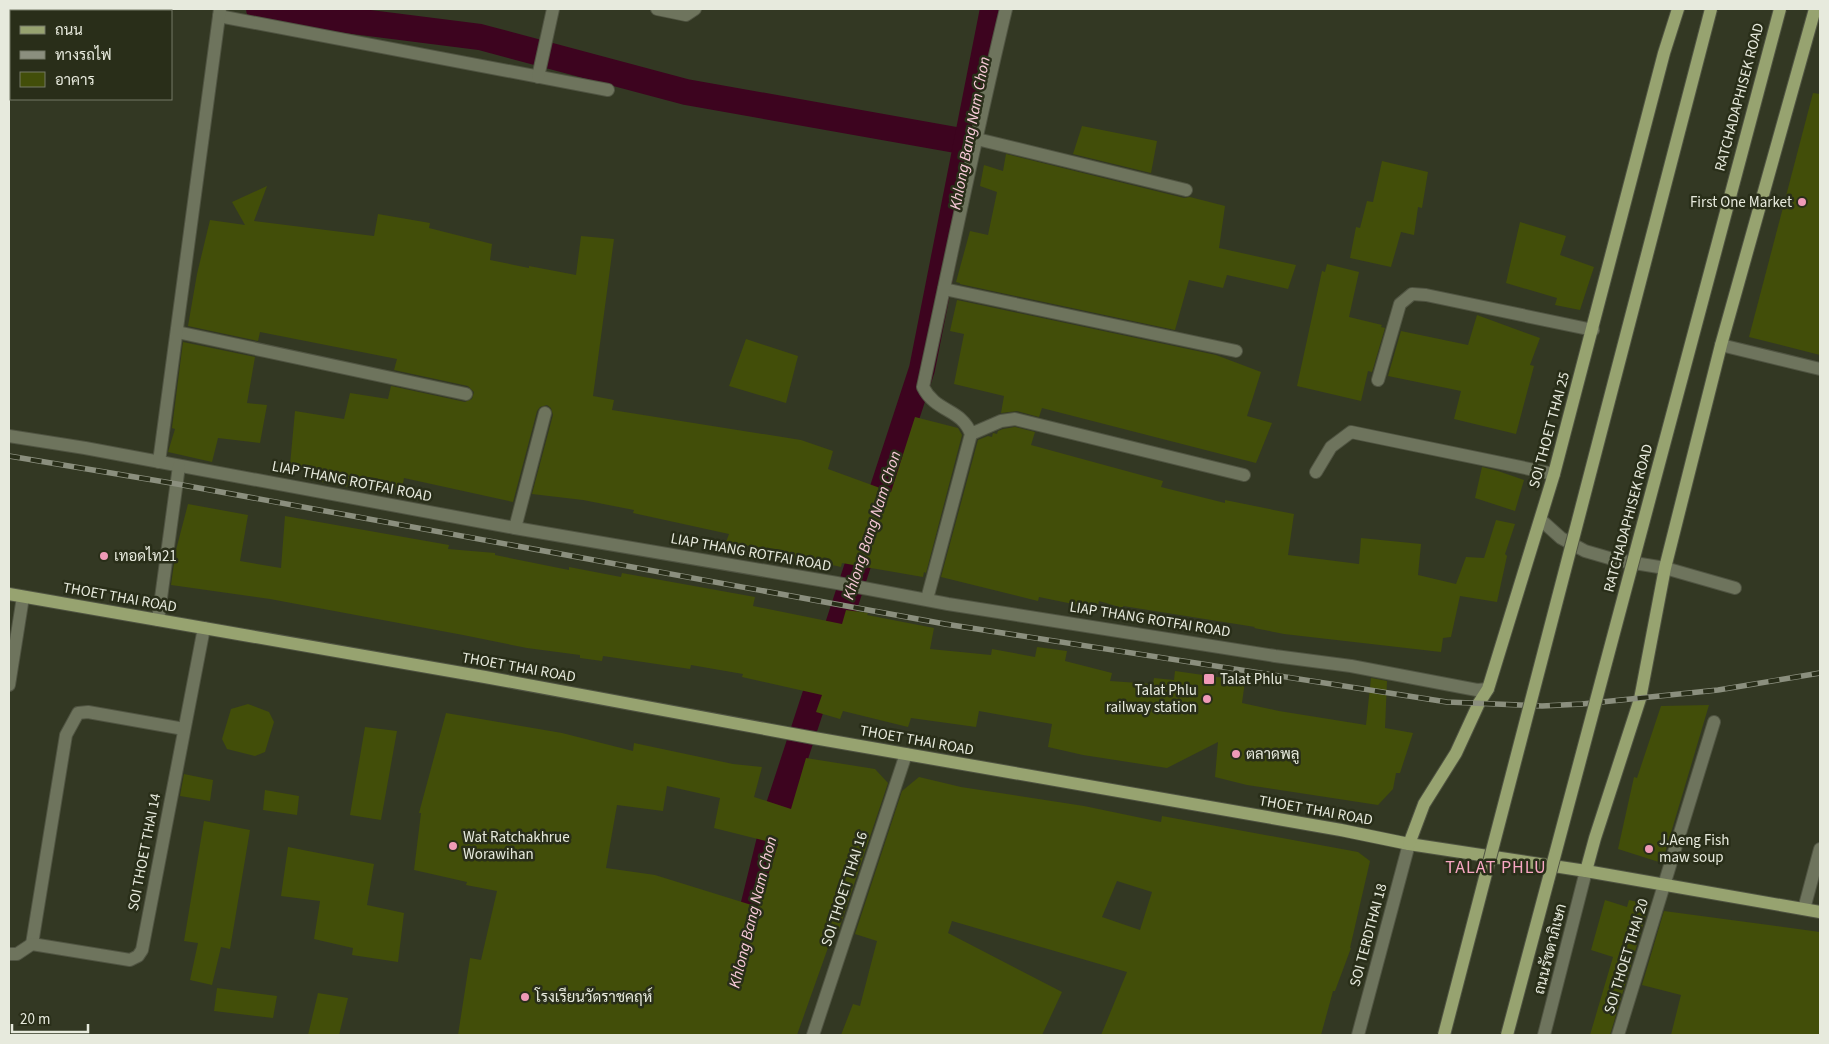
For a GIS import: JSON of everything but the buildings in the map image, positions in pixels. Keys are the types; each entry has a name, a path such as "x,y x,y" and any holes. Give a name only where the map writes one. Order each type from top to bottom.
{"main road":[{"name":"SOI THOET THAI 25","path":"1409,844 1424,804 1456,753 1479,703 1488,690 1554,474 1664,53 1678,9"},
{"path":"1444,1035 1711,9"},
{"name":"RATCHADAPHISEK ROAD","path":"1507,1035 1780,9"},
{"path":"1586,871 1640,699 1665,568 1721,345 1815,9"},
{"name":"THOET THAI ROAD","path":"9,594 485,677 814,738 1409,844 1586,871 1820,912"}],"street":[{"path":"538,77 553,9"},
{"path":"657,9 686,15 695,9"},
{"path":"927,599 971,434 968,425 955,414 936,405 922,387 1006,9"},
{"path":"159,462 220,12 608,90"},
{"path":"977,139 1186,190"},
{"path":"944,289 1236,351"},
{"path":"1378,380 1400,304 1412,294 1426,294 1593,330"},
{"path":"177,332 466,394"},
{"path":"1721,345 1820,369"},
{"path":"515,528 544,413"},
{"path":"971,434 1001,421 1015,419 1244,475"},
{"path":"1316,472 1331,447 1351,432 1554,474"},
{"name":"LIAP THANG ROTFAI ROAD","path":"9,436 515,528 927,599 1275,656 1351,666 1476,690 1488,690"},
{"path":"158,620 179,466"},
{"path":"1541,520 1561,538 1585,551 1616,560 1665,568 1735,588"},
{"path":"9,685 23,597"},
{"name":"SOI THOET THAI 14","path":"32,944 130,960 138,956 142,950 204,628"},
{"path":"13,954 32,944 66,735 78,713 88,712 184,729"},
{"name":"SOI THOET THAI 20","path":"1618,1035 1714,722"},
{"name":"SOI THOET THAI 16","path":"813,1035 906,754"},
{"name":"SOI TERDTHAI 18","path":"1358,1035 1409,844"},
{"path":"1804,909 1820,849"},
{"name":"ถนนรัชดาภิเษก","path":"1544,1035 1586,871"}],"waterway":[{"path":"259,9 480,37 686,92 967,142"},
{"name":"Khlong Bang Nam Chon","path":"745,940 775,818 922,369 993,9"}],"railway":[{"path":"9,456 177,484 945,624 1447,702 1542,706 1582,704 1718,690 1820,673"}],"place":[{"name":"First One Market","path":"1802,202"},
{"name":"เทอดไท21","path":"104,556"},
{"name":"Talat Phlu","path":"1209,679"},
{"name":"Talat Phlu railway station","path":"1207,699"},
{"name":"ตลาดพลู","path":"1236,754"},
{"name":"Wat Ratchakhrue Worawihan","path":"453,846"},
{"name":"J.Aeng Fish maw soup","path":"1649,849"},
{"name":"โรงเรียนวัดราชคฤห์","path":"525,997"}],"district":[{"name":"TALAT PHLU","path":"1496,867"}]}
